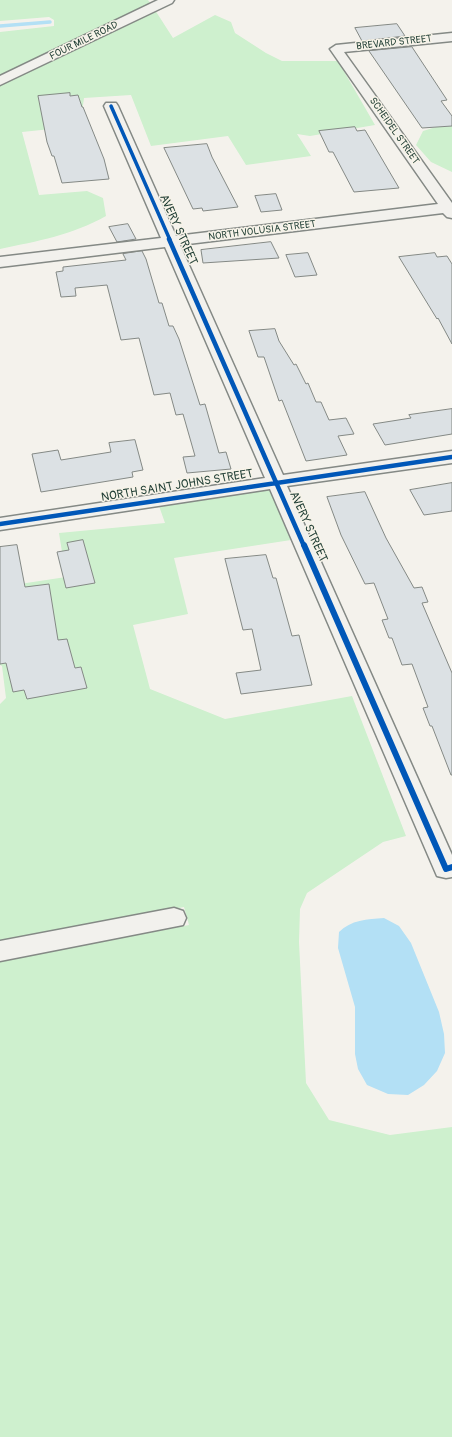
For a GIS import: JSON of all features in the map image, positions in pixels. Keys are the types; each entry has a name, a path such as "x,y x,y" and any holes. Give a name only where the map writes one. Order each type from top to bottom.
{"street":[{"name":"FOUR MILE ROAD","path":"0,81 168,0"},
{"name":"BREVARD STREET","path":"336,49 452,37"},
{"name":"SCHEIDEL STREET","path":"336,49 451,210"},
{"name":"AVERY STREET","path":"111,106 276,482 449,868"},
{"name":"NORTH VOLUSIA STREET","path":"0,262 451,210"},
{"name":"NORTH SAINT JOHNS STREET","path":"0,524 452,457"},
{"path":"0,951 174,918"}],"green space":[{"path":"0,0 148,0 151,4 0,77 0,32 54,26 54,20 49,17 0,21"},
{"path":"155,10 173,38 215,15 231,22 235,33 266,53 282,61 338,61 375,125 310,136 297,134 311,156 246,165 228,136 151,146 131,95 84,98 80,126 22,132 39,195 87,191 103,198 106,216 68,233 0,249 0,85"},
{"path":"452,122 452,172 431,162 416,145 423,131"},
{"path":"269,488 291,540 174,558 188,614 133,625 150,689 225,719 352,696 406,836 383,842 307,893 300,909 299,942 306,1083 329,1120 390,1135 452,1127 452,1437 0,1437 0,961 189,925 184,907 0,942 0,704 6,698 2,666 0,665 0,587 66,577 59,533 165,523 159,506"}],"water":[{"path":"384,918 399,926 411,943 439,1012 444,1034 445,1053 437,1071 424,1085 408,1095 388,1094 367,1085 358,1069 355,1054 355,1007 338,948 339,932 344,928 360,921"}],"building":[{"path":"397,24 405,36 362,41 355,28"},
{"path":"412,47 447,100 441,101 452,116 452,126 422,128 369,51"},
{"path":"70,93 70,96 78,95 104,159 109,179 62,183 54,156 52,156 47,142 38,96"},
{"path":"355,127 357,131 365,130 399,188 354,192 333,152 329,152 319,131"},
{"path":"207,144 212,157 238,207 203,211 202,208 193,209 164,148"},
{"path":"276,194 282,210 261,212 255,196"},
{"path":"128,224 136,239 117,242 109,227"},
{"path":"271,242 279,258 203,263 201,250"},
{"path":"142,251 146,259 159,303 162,303 169,326 173,326 179,339 200,405 205,404 219,453 226,452 231,469 187,473 183,457 195,456 183,414 176,415 170,393 154,395 139,338 121,340 107,285 75,288 76,296 61,297 56,272 63,271 63,267 126,260 123,254"},
{"path":"308,253 317,275 295,277 286,255"},
{"path":"435,253 437,257 447,256 452,264 452,344 438,318 437,319 399,257"},
{"path":"275,329 279,341 294,365 296,364 306,384 308,383 316,402 321,402 329,420 346,418 354,434 338,436 347,455 306,461 282,400 279,401 264,357 258,357 249,331"},
{"path":"452,409 452,434 385,445 373,424 411,418 409,415"},
{"path":"135,440 143,470 132,472 133,477 41,492 32,454 58,450 61,460 111,452 109,443"},
{"path":"452,483 452,511 424,515 410,490"},
{"path":"365,492 386,538 414,588 422,587 428,602 422,603 452,673 452,775 423,708 428,707 412,664 402,665 392,638 389,638 382,620 388,619 374,583 365,584 341,535 327,497"},
{"path":"83,540 95,583 66,588 57,552 69,550 67,543"},
{"path":"17,545 25,587 49,584 58,640 67,639 75,668 81,667 87,688 27,699 24,690 13,692 6,663 0,664 0,547"},
{"path":"266,555 273,578 276,578 292,636 299,635 312,685 241,694 236,673 261,670 252,629 243,630 225,559"}],"waterway":[{"path":"0,26 50,22"}],"cycle path":[{"path":"111,106 446,869 452,867"},
{"path":"0,524 452,457"}]}
